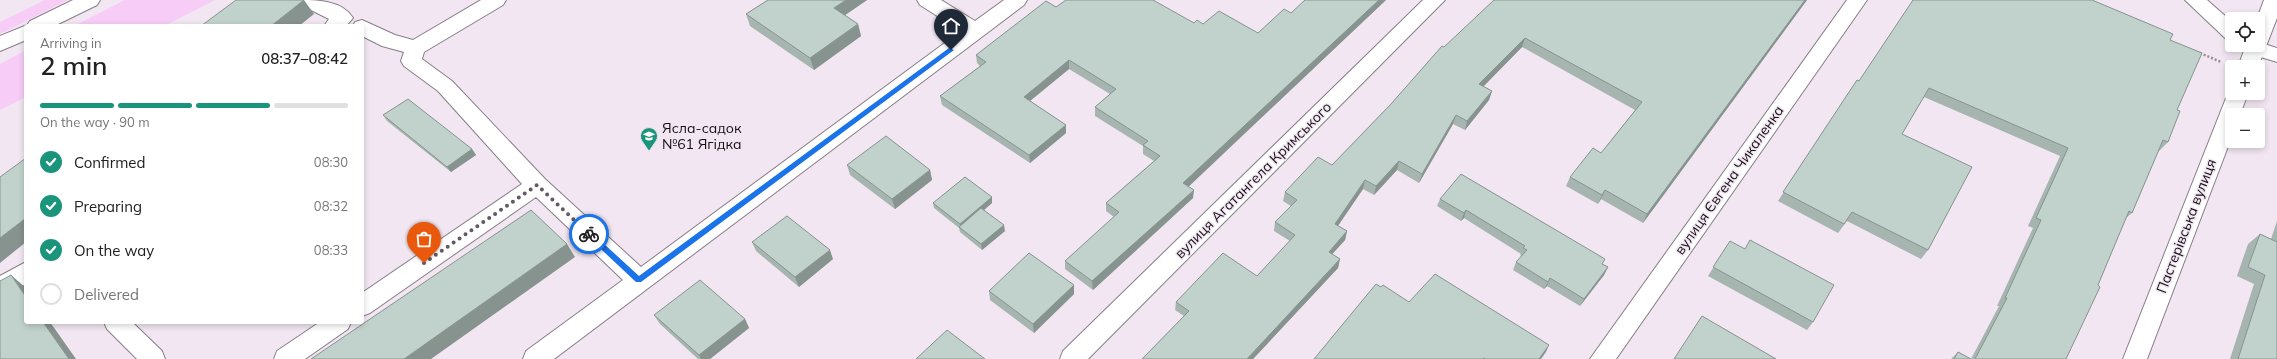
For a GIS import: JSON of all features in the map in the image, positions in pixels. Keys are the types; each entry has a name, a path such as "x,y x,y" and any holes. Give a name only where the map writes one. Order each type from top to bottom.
{"street":[{"path":"41,24 90,0"},
{"path":"308,0 345,23"},
{"path":"496,0 416,48 411,61 445,86 537,185 639,280"},
{"path":"927,0 976,31"},
{"path":"535,359 639,280 1017,0"},
{"name":"вулиця Агатангела Кримського","path":"1072,359 1435,0"},
{"name":"вулиця Євгена Чикаленка","path":"1602,359 1857,0"},
{"path":"2195,0 2225,26"},
{"path":"2265,21 2274,0"},
{"path":"364,28 389,40 416,48"},
{"path":"0,44 24,33"},
{"path":"2265,50 2277,55"},
{"name":"Пастерівська вулиця","path":"2135,359 2235,100"},
{"path":"364,305 537,185"},
{"path":"0,288 24,273"},
{"path":"118,324 153,359"},
{"path":"286,359 336,324"}],"path":[{"path":"2194,50 2216,59"}],"shaded area":[{"path":"45,0 68,0 0,34 0,22"},
{"path":"125,0 215,0 168,24 78,24"},
{"path":"24,51 24,98 0,110 0,64"}],"building":[{"path":"236,0 304,0 274,24 204,24"},
{"path":"768,0 846,0 834,8 858,24 810,58 746,14"},
{"path":"1066,0 1153,0 1194,23 1197,20 1203,24 1219,11 1258,33 1284,9 1291,13 1305,0 1379,0 1183,183 1194,190 1092,281 1065,261 1119,212 1106,203 1160,156 1143,145 1148,141 1095,107 1116,89 1069,60 1024,97 1066,125 1029,155 940,96 986,62 976,55 1046,1 1056,7"},
{"path":"1494,0 1805,0 1647,214 1605,190 1602,195 1570,177 1593,148 1601,153 1642,102 1525,38 1479,84 1492,91 1467,121 1456,115 1422,174 1399,161 1376,186 1365,180 1335,224 1347,231 1329,252 1340,259 1247,359 1142,359 1189,311 1176,302 1223,253 1257,276 1295,235 1275,222 1297,200 1285,192 1318,157 1332,165 1391,104 1442,46 1444,47"},
{"path":"1913,0 2092,0 2173,34 2170,40 2202,53 2177,110 2180,111 2168,142 2163,140 2132,213 2129,211 2098,285 2100,287 2066,359 1975,359 2007,298 2005,298 2041,220 2036,218 2068,148 1929,88 1902,134 1972,167 1928,250 1852,212 1844,224 1783,192 1857,80 1859,81"},
{"path":"408,99 472,149 447,167 383,115"},
{"path":"886,136 930,170 892,199 847,165"},
{"path":"24,159 24,220 0,238 0,177"},
{"path":"1461,174 1605,259 1602,264 1608,267 1584,299 1550,278 1548,282 1516,262 1527,250 1523,248 1525,246 1466,210 1464,213 1440,199"},
{"path":"965,177 992,197 960,224 933,203"},
{"path":"981,208 1004,225 981,244 959,227"},
{"path":"531,210 567,244 404,359 311,359"},
{"path":"787,216 830,250 795,277 752,242"},
{"path":"2260,234 2277,242 2277,359 2238,359 2265,275 2248,267"},
{"path":"1750,240 1834,285 1813,322 1713,267 1730,241 1745,249"},
{"path":"1029,253 1074,285 1033,324 989,291"},
{"path":"1435,274 1549,345 1539,359 1314,359 1376,284 1381,287 1383,285 1409,302"},
{"path":"11,275 24,294 24,324 44,324 69,359 0,359 0,281"},
{"path":"700,280 745,319 699,355 654,315"},
{"path":"1702,316 1776,359 1674,359"},
{"path":"947,330 985,359 916,359"},
{"path":"1958,352 1971,359 1954,359"}],"way so far":[{"path":"424,263 537,185 589,234"}],"place":[{"name":"Ясла-садок №61 Ягідка","path":"649,151"}],"route":[{"path":"589,234 639,280 951,50"}]}
